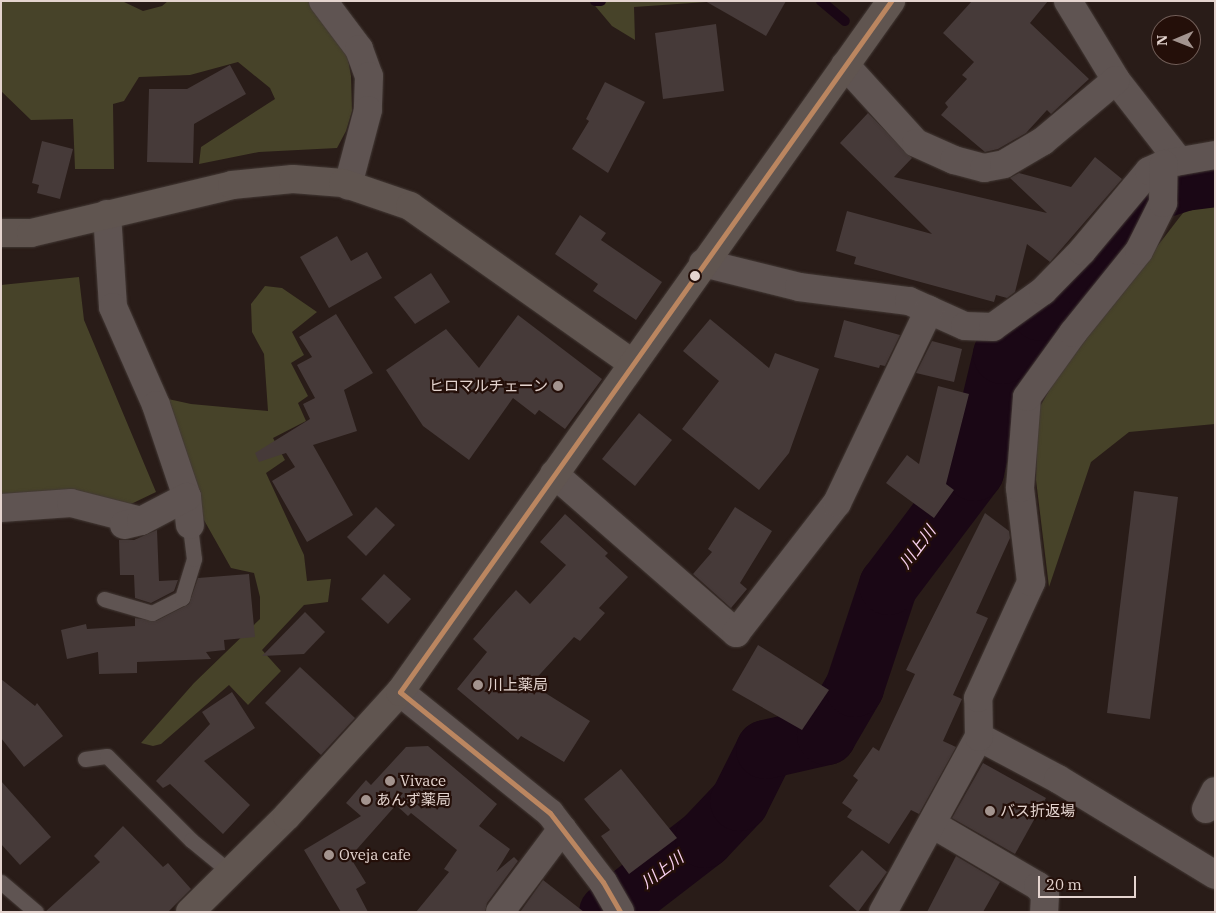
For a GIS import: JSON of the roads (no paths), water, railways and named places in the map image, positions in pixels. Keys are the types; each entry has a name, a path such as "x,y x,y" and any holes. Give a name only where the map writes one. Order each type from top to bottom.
{"street":[{"path":"323,1 359,49 368,76 368,110 348,184"},
{"path":"190,912 286,816 400,692 891,1"},
{"path":"883,912 979,737 978,698 1031,582 1020,488 1027,397 1139,251 1163,203 1169,167 1068,1"},
{"path":"845,65 916,143 954,160 984,168 1004,164 1043,142 1116,80"},
{"path":"703,263 800,287 909,301 965,326 993,327 1043,291 1149,171 1215,155"},
{"path":"1,233 31,233 232,185 293,179 348,184 410,206 632,363"},
{"path":"107,214 113,307 156,405 186,497 190,525"},
{"path":"554,474 736,633 837,503 929,310"},
{"path":"106,529 141,521 186,497"},
{"path":"1,508 71,503 141,521"},
{"path":"400,692 550,813 603,882 620,912"},
{"path":"979,737 1058,779 1215,875"},
{"path":"932,824 1038,886 1045,895 1044,912"},
{"path":"500,912 562,829"}],"lane":[{"path":"104,599 152,613 182,598 194,559 190,525"},
{"path":"85,759 107,756 191,840 230,872"},
{"path":"1,882 36,912"}],"waterway":[{"path":"595,1 601,1"},
{"path":"821,1 845,21"},
{"name":"川上川","path":"608,912 704,838 739,801 765,749 826,735 854,687 888,585 974,471 1002,354 1040,311 1086,278 1129,227 1150,192 1184,181 1215,177"}],"place":[{"name":"ヒロマルチェーン","path":"558,386"},
{"name":"川上薬局","path":"478,685"},
{"name":"Vivace","path":"390,781"},
{"name":"あんず薬局","path":"366,800"},
{"name":"バス折返場","path":"990,811"},
{"name":"Oveja cafe","path":"329,855"}]}
